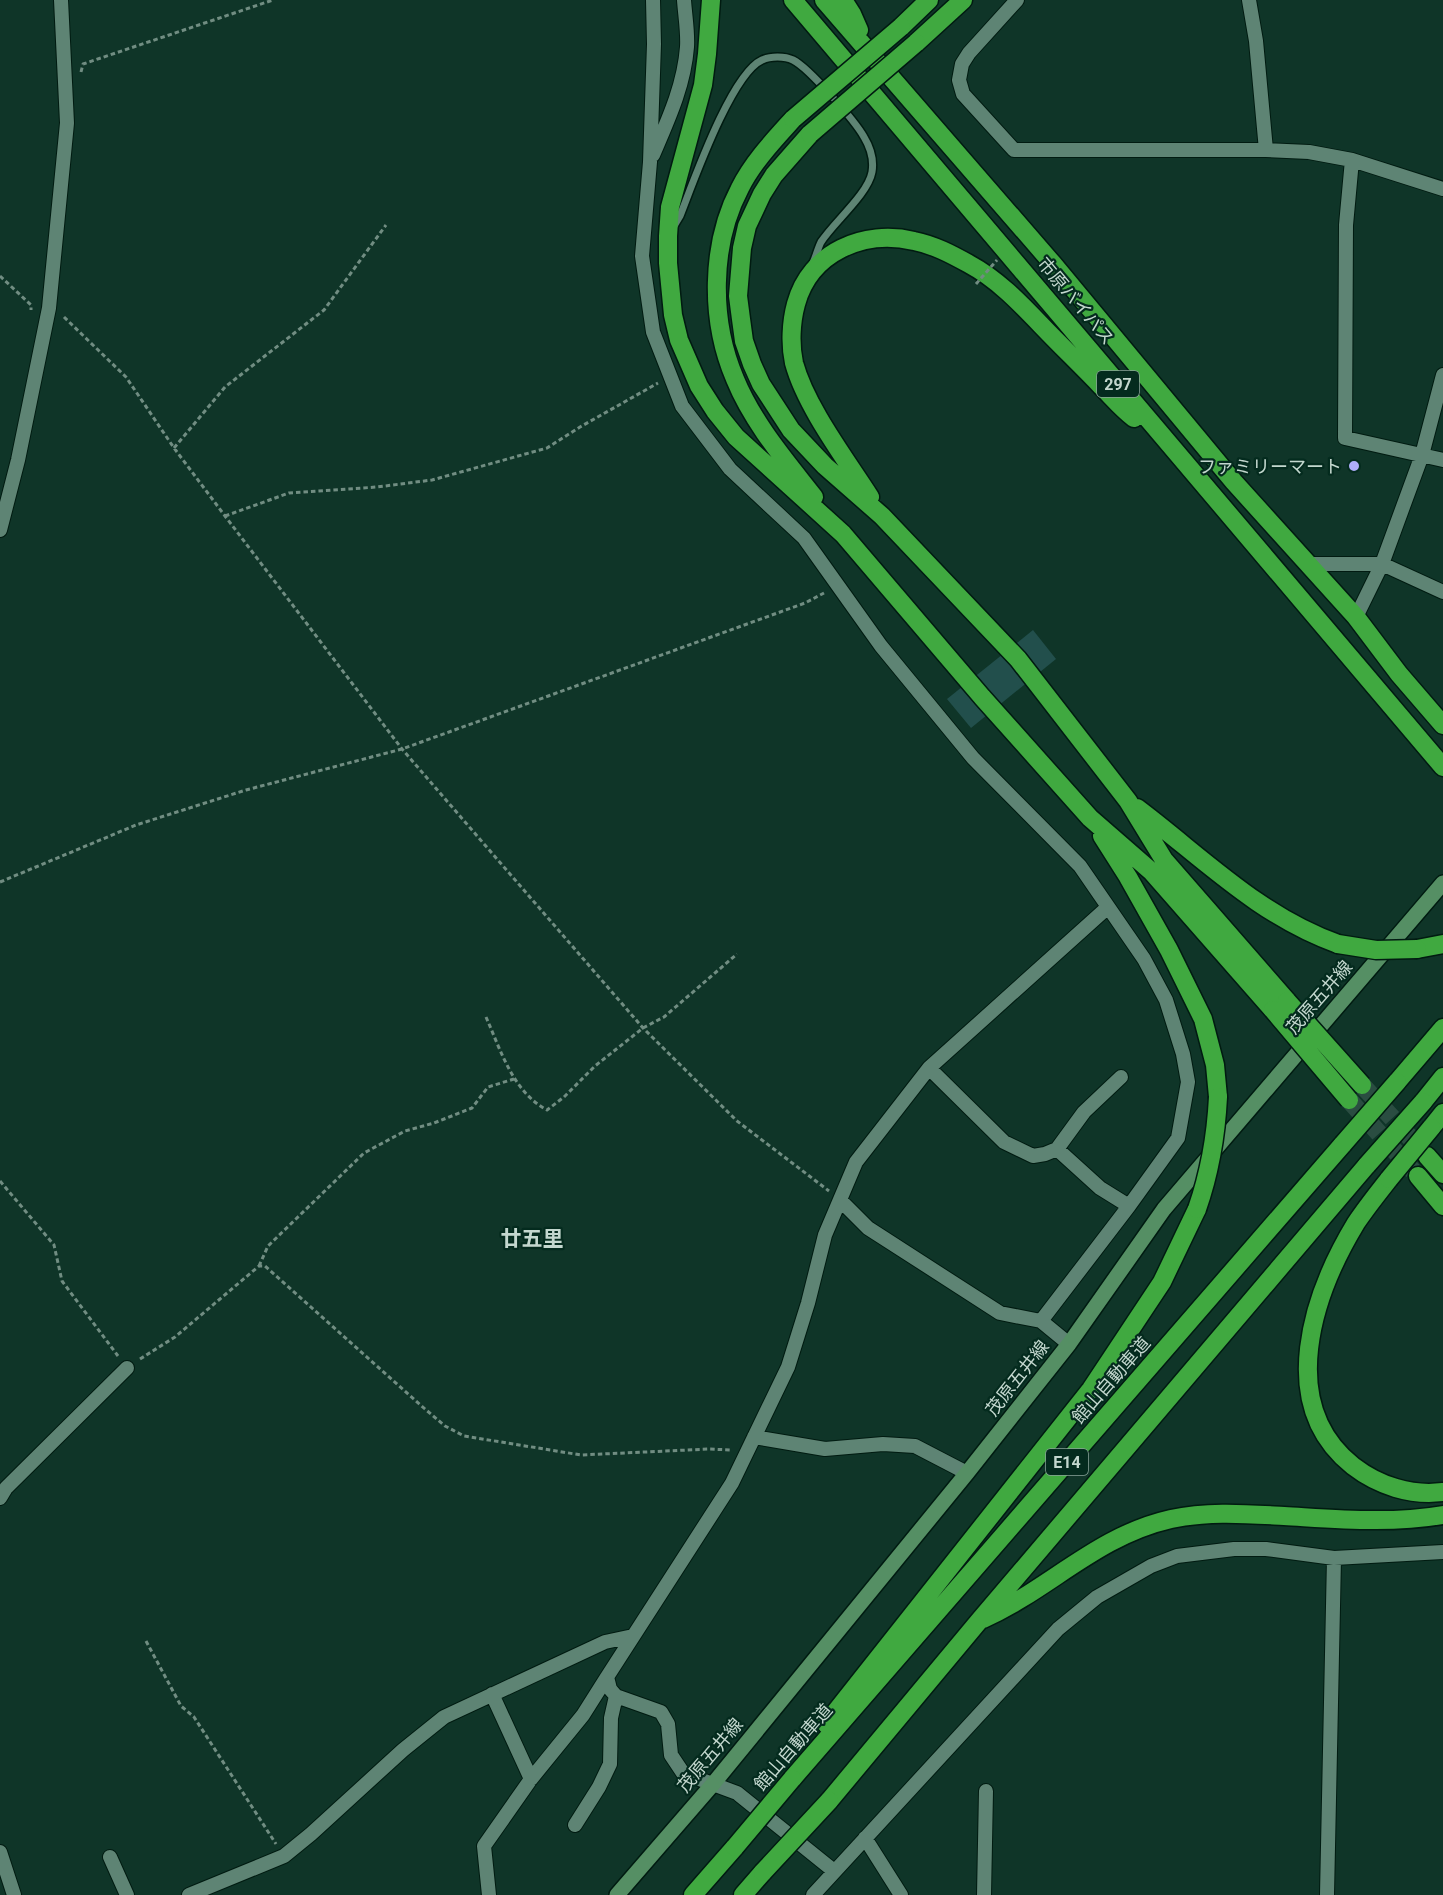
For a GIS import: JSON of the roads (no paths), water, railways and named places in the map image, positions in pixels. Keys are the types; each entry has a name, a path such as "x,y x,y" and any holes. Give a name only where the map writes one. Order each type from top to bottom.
{"highway":[{"path":"711,0 703,86 670,207 668,263 673,315 679,340 699,386 736,437 843,534"},
{"name":"市原バイパス","path":"793,0 1443,767"},
{"name":"市原バイパス","path":"824,0 1053,264 1234,482 1356,617 1399,675 1443,725"},
{"path":"843,0 852,14 866,47"},
{"path":"929,0 901,27 793,119 773,140 740,188 729,213 719,260 717,288 718,317 727,359 736,382 775,447 843,534 982,697 1090,818 1152,872 1280,1006 1362,1086"},
{"path":"963,0 810,134 774,176 762,194 747,226 742,248 738,296 744,341 761,384 791,430 825,466 882,516 1018,659 1128,801 1164,860 1280,1006 1349,1100"},
{"path":"882,516 811,402 794,362 792,325 799,293 808,276 825,258 840,247 863,239 912,240 935,246 971,265 1005,288 1128,414 1169,445"},
{"path":"1128,801 1270,912 1316,936 1338,944 1376,950 1417,949 1443,944"},
{"path":"792,1779 827,1721 1092,1389 1162,1282 1197,1209 1205,1186 1213,1150 1218,1097 1215,1065 1209,1039 1190,992 1128,877 1090,818"},
{"name":"館山自動車道","path":"693,1895 1443,1028"},
{"name":"E14","path":"743,1895 829,1801 978,1621 1443,1077"},
{"path":"1443,1113 1356,1223 1318,1303 1308,1347 1311,1396 1322,1430 1345,1460 1361,1472 1400,1490 1420,1493 1443,1492"},
{"path":"1427,1156 1443,1174"},
{"path":"1418,1176 1443,1206"},
{"path":"978,1621 1009,1607 1104,1544 1168,1520 1193,1515 1228,1513 1399,1521 1443,1515"}],"main road":[{"name":"茂原五井線","path":"617,1895 713,1784 967,1473 1069,1344 1164,1209 1443,883"}],"street":[{"path":"0,530 18,460 49,308 67,123 61,0"},
{"path":"653,0 654,44 650,162 642,256 652,332 682,406 730,469 804,538 881,646 973,758 1080,867 1144,959 1166,1000 1183,1054 1188,1083 1178,1138 1041,1322"},
{"path":"650,162 677,100 687,46 684,0"},
{"path":"1017,0 969,53 962,63 959,80 963,94 1014,150 1309,152 1352,160 1443,189"},
{"path":"1249,0 1260,72 1266,150"},
{"path":"1352,160 1346,225 1344,438 1443,460"},
{"path":"1356,617 1382,564 1422,455 1443,375"},
{"path":"1308,564 1382,564 1443,591"},
{"path":"489,1895 484,1846 531,1779 583,1715 732,1483 788,1367 808,1303 825,1235 856,1162 929,1068 1108,907"},
{"path":"929,1068 1004,1142 1033,1156 1057,1149 1084,1112 1121,1077"},
{"path":"1057,1149 1100,1188 1129,1206"},
{"path":"841,1201 868,1228 1000,1313 1041,1322 1069,1344"},
{"path":"0,1498 6,1488 127,1368"},
{"path":"754,1437 825,1449 883,1444 915,1446 967,1473"},
{"path":"813,1895 1058,1629 1097,1597 1150,1566 1177,1556 1202,1552 1266,1550 1334,1558 1443,1552"},
{"path":"1327,1895 1334,1558"},
{"path":"196,1894 284,1856 403,1750 444,1717 556,1667 605,1642 633,1636"},
{"path":"607,1677 610,1689 616,1696 661,1713 668,1724 671,1755 682,1773 737,1793 834,1871"},
{"path":"492,1694 531,1779"},
{"path":"575,1825 599,1787 610,1764 611,1718 616,1696"},
{"path":"984,1895 986,1791"},
{"path":"865,1838 901,1895"},
{"path":"0,1852 14,1895"},
{"path":"110,1857 127,1895"}],"lane":[{"path":"668,236 680,216 713,131 749,69 763,59 777,57 792,60 810,73 855,124 865,138 873,164 872,175 866,186 821,242 808,276"}],"tunnel":[{"path":"1362,1085 1427,1156"},
{"path":"1349,1100 1413,1171"}],"place":[{"name":"ファミリーマート","path":"1354,466"}],"district":[{"name":"廿五里","path":"532,1239"}]}
